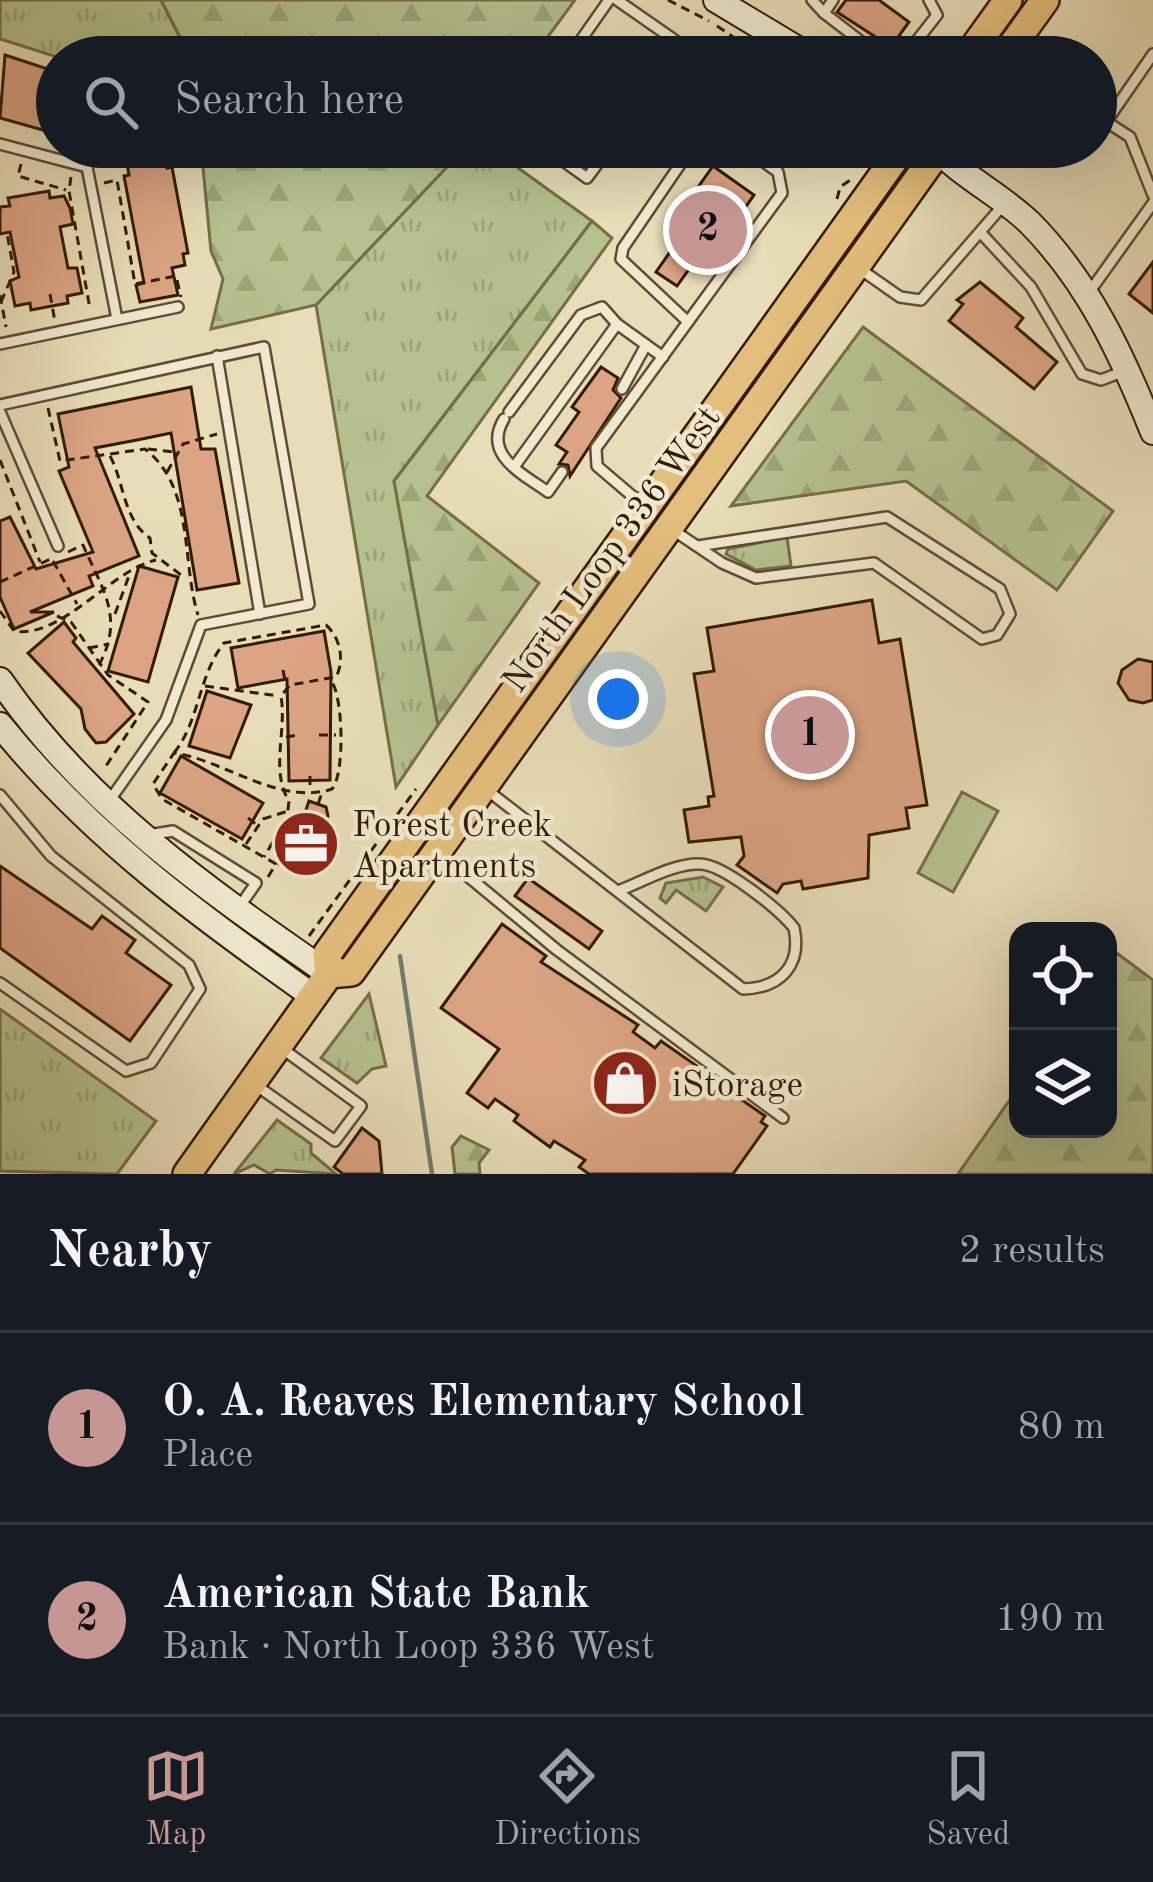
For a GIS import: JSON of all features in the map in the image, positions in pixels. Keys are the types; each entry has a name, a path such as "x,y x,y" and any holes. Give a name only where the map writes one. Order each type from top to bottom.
{"main road":[{"path":"983,36 1008,0"},
{"path":"1021,36 1045,0"},
{"name":"North Loop 336 West","path":"188,1174 322,986 327,954 886,168"},
{"name":"North Loop 336 West","path":"322,986 351,972 924,168"},
{"path":"647,508 669,528"}],"street":[{"path":"716,0 764,36"},
{"path":"963,168 1056,251 1088,294 1153,432"},
{"path":"0,680 49,745 106,806 237,910 322,986"},
{"path":"0,725 40,775 129,861 322,986"}],"lane":[{"path":"585,36 613,0 667,36"},
{"path":"813,0 854,36"},
{"path":"824,13 833,0"},
{"path":"920,36 937,15 929,0"},
{"path":"1117,98 1153,54"},
{"path":"1088,294 1152,192 1130,137 1117,128"},
{"path":"0,144 36,154"},
{"path":"87,168 117,319"},
{"path":"678,168 623,248 621,259 688,322"},
{"path":"647,508 595,460 596,448 782,193 778,172 772,168"},
{"path":"856,266 900,297 921,300 1006,202"},
{"path":"981,233 1031,287 1082,374 1101,380 1127,370"},
{"path":"4,342 178,307"},
{"path":"562,472 548,492 501,456 497,442 507,416 581,314 602,307 617,324 663,357"},
{"path":"514,467 617,324"},
{"path":"622,389 646,345"},
{"path":"58,546 0,409 264,347 309,604 201,625 166,720 106,806"},
{"path":"217,356 260,614"},
{"path":"669,528 698,546 756,578 874,563 982,639 997,635 1010,614 1000,589 887,517 698,546"},
{"path":"483,787 618,892 743,989 779,980 799,950 794,928 784,915 703,863 618,892"},
{"path":"0,795 51,856 189,965 200,989 151,1063 126,1071 0,983"},
{"path":"140,836 173,831 256,883 237,910"},
{"path":"437,851 557,950 783,1118"},
{"path":"253,1082 335,1142 362,1106 279,1046"}],"path":[{"path":"668,0 748,36"},
{"path":"24,151 18,176 69,190"},
{"path":"73,168 69,190 92,323"},
{"path":"90,186 117,180 135,284 176,277 181,298 196,304"},
{"path":"4,342 1,298 14,272 7,233"},
{"path":"50,294 56,331"},
{"path":"43,396 60,461 158,447 174,453"},
{"path":"167,474 174,453 183,444 230,431"},
{"path":"146,451 167,474 179,504 187,579 201,625"},
{"path":"109,454 118,470 120,491 140,531 150,538 156,560 187,579"},
{"path":"0,460 40,564"},
{"path":"0,582 83,545 115,615"},
{"path":"51,560 78,605"},
{"path":"0,611 14,631 34,634 130,571 156,560"},
{"path":"174,571 188,563"},
{"path":"99,665 110,644 130,571"},
{"path":"58,616 71,622 99,665 148,702 106,766"},
{"path":"287,687 331,680 340,668 341,656 326,625 224,643 211,659 186,739 153,784 156,792 276,864 304,857"},
{"path":"89,649 110,644"},
{"path":"264,856 288,811 279,758 284,737 281,696 287,687 283,670"},
{"path":"174,753 194,756 226,775 254,776 282,790 322,792 339,782 339,695 331,680"},
{"path":"203,686 281,696"},
{"path":"284,737 298,735"},
{"path":"319,735 338,735"},
{"path":"310,776 310,792"},
{"path":"304,937 311,936 423,780"},
{"path":"318,804 322,792"},
{"path":"245,846 258,826 288,811"},
{"path":"248,818 258,826"},
{"path":"256,883 271,876 276,864"}],"green space":[{"path":"0,0 161,0 179,36 36,36 36,50 0,39"},
{"path":"161,0 575,0 548,36 179,36"},
{"path":"203,168 446,168 316,305 211,329 223,279 211,251"},
{"path":"446,168 518,168 592,221 394,481 438,725 396,787 316,305"},
{"path":"592,221 612,238 427,496 539,583 438,725 394,481"},
{"path":"863,327 1113,511 1057,590 906,481 731,506"},
{"path":"787,537 791,566 756,570 726,554 728,549"},
{"path":"962,792 998,811 953,892 918,873"},
{"path":"703,877 723,887 706,911 676,890 666,903 660,898 666,883"},
{"path":"1117,953 1153,980 1153,1174 958,1174 1009,1101 1009,1138 1117,1138"},
{"path":"369,994 386,1066 372,1069 357,1083 321,1058"},
{"path":"0,1009 156,1121 117,1174 0,1171"},
{"path":"277,1120 311,1144 311,1153 336,1174 276,1170 270,1174 254,1165 234,1174"},
{"path":"461,1136 489,1150 479,1163 480,1174 455,1174 452,1147"}],"building":[{"path":"846,0 879,0 909,22 899,36 874,36 837,12"},
{"path":"5,55 36,65 36,128 0,118"},
{"path":"128,168 172,168 188,253 183,254 185,265 172,268 178,295 140,302 136,285 144,283 124,176 129,175"},
{"path":"712,168 754,195 720,243 712,237 677,286 656,272 691,222 679,214"},
{"path":"49,191 50,198 64,196 70,208 73,224 60,227 68,268 77,268 82,293 67,296 68,303 31,310 30,303 15,306 10,281 19,277 10,232 0,234 0,207 10,206 8,198"},
{"path":"1153,262 1153,313 1129,294"},
{"path":"980,282 1023,318 1016,327 1057,362 1034,389 949,321 963,304 957,300"},
{"path":"601,367 618,378 613,390 621,398 570,476 568,465 559,464 567,452 556,445 579,412 572,407"},
{"path":"191,387 201,449 215,449 239,583 197,590 171,433 95,448 139,556 89,576 93,586 30,612 54,612 14,629 0,597 0,521 10,517 36,569 93,552 59,471 69,467 58,414"},
{"path":"139,566 178,577 148,682 108,671"},
{"path":"872,600 879,643 900,639 927,805 906,808 909,828 869,835 868,878 803,889 801,881 783,884 777,893 737,865 744,856 741,837 689,842 684,810 709,806 708,797 714,796 694,674 714,671 707,628"},
{"path":"64,622 76,638 73,642 134,714 106,742 96,743 85,729 81,709 28,653"},
{"path":"324,631 331,672 330,780 289,781 287,679 238,688 231,648"},
{"path":"1138,659 1153,662 1153,700 1143,703 1129,700 1118,683 1122,670"},
{"path":"207,691 251,705 230,758 189,746"},
{"path":"181,756 263,803 242,839 160,793"},
{"path":"309,801 326,807 328,816 309,855 294,845"},
{"path":"0,866 92,929 102,916 135,940 126,953 171,985 130,1041 0,948"},
{"path":"528,878 602,931 589,949 515,896"},
{"path":"502,924 546,956 541,962 638,1025 633,1032 655,1048 661,1041 704,1071 699,1078 720,1094 725,1088 765,1116 761,1122 767,1126 733,1174 589,1174 579,1167 585,1160 554,1141 550,1147 514,1121 518,1115 495,1099 488,1108 467,1093 499,1049 441,1008"},
{"path":"362,1128 379,1141 382,1174 343,1174 334,1167"}],"waterway":[{"path":"400,956 432,1174"}],"place":[{"name":"American State Bank","path":"708,230"},
{"name":"O. A. Reaves Elementary School","path":"810,735"},
{"name":"Forest Creek Apartments","path":"306,844"},
{"name":"iStorage","path":"625,1083"}]}
